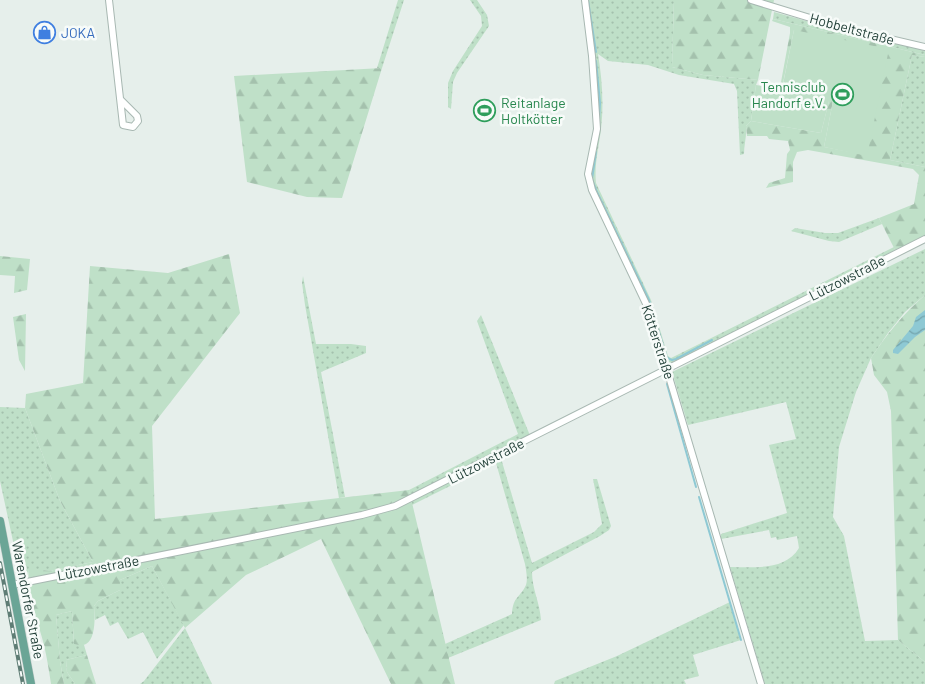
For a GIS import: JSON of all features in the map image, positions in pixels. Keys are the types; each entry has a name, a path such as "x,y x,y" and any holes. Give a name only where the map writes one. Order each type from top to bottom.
{"main road":[{"name":"Warendorfer Straße","path":"0,521 30,684"}],"street":[{"path":"109,0 121,100"},
{"name":"Kötterstraße","path":"584,0 592,56 597,130 588,174 592,190 649,310 761,684"},
{"name":"Hobbeltstraße","path":"751,0 843,28 925,47"},
{"path":"775,7 776,0"},
{"name":"Lützowstraße","path":"12,585 362,515 395,506 925,239"}],"green space":[{"path":"398,0 404,0 382,68 377,68"},
{"path":"470,0 477,0 487,15 489,26 457,73 453,82 451,109 448,107 448,83 453,71 482,26 481,16"},
{"path":"586,0 674,0 672,67 703,75 758,80 751,121 746,126 744,154 740,155 737,91 734,84 679,75 648,65 608,61 598,54 602,110 596,163 596,183 651,300 668,356 671,358 894,247 895,250 674,363 669,363 665,360 649,310 592,190 588,174 597,129"},
{"path":"674,0 774,0 758,80 703,75 672,67"},
{"path":"774,12 849,33 925,50 925,55 773,19"},
{"path":"773,19 925,55 925,57 912,55 890,160 925,167 925,236 895,250 879,218 914,204 919,175 913,169 808,150 797,152 793,162 793,182 766,188 769,183 785,178 787,154 790,150 788,141 769,139 767,136 747,136 746,126 751,121 821,133 829,101 833,101 824,147 867,155 794,30 783,83 781,82 790,27 772,21"},
{"name":"Tennisclub Handorf e.V.","path":"794,30 889,49 867,156 824,147 833,101 829,101 821,133 751,121 756,85 782,89"},
{"path":"912,55 925,57 925,167 890,160"},
{"path":"382,68 342,198 307,197 247,182 234,76"},
{"path":"879,218 882,224 839,242 791,231 795,228 825,233 838,233"},
{"path":"925,249 925,295 905,312 888,333 871,358 856,392 839,447 833,517 844,536 865,641 898,640 925,662 925,684 765,684 730,567 769,566 786,561 799,548 797,536 777,540 776,537 771,538 769,530 721,539 721,534 787,513 769,445 796,439 786,402 688,425 672,372"},
{"path":"229,254 240,313 152,426 155,519 409,490 455,684 391,684 321,539 246,575 185,628 152,566 120,580 120,590 98,601 94,606 95,621 92,637 86,644 74,644 72,611 56,615 64,684 51,684 44,645 29,587 29,568 49,571 93,562 60,501 25,408 26,394 83,383 90,266 168,273"},
{"path":"0,256 30,259 27,290 14,293 15,276 0,275"},
{"path":"303,276 316,344 366,346 366,353 321,372 345,497 339,498 305,305"},
{"path":"925,295 925,662 898,640 891,411 887,392 874,375 871,358 896,325"},
{"path":"26,314 25,371 19,360 13,317"},
{"path":"481,315 531,438 500,455 532,563 594,532 602,524 593,479 597,479 611,526 609,530 600,536 532,572 541,620 448,658 445,644 512,614 514,604 524,589 527,580 525,564 496,463 412,505 409,490 518,434 477,321"},
{"path":"0,407 25,408 60,501 93,562 49,571 29,569 28,576 23,576 16,555 0,481"},
{"path":"152,566 184,625 157,659 143,632 128,639 118,622 110,626 105,615 95,620 94,606 98,601 120,590 120,580"},
{"path":"730,602 741,640 693,655 699,676 684,680 686,684 554,684 555,681 617,656"},
{"path":"72,611 74,644 84,645 87,655 66,660 67,672 75,684 64,684 56,615"},
{"path":"185,628 212,684 140,684 144,681"},
{"path":"87,655 96,684 75,684 67,672 66,660"}],"water":[{"path":"925,310 925,330 898,354 893,353 893,350 913,326 916,317"}],"waterway":[{"path":"588,0 596,52"},
{"path":"596,61 600,103 599,120"},
{"path":"596,152 592,179 649,300 667,358 676,359 712,340"},
{"path":"667,384 696,487"},
{"path":"699,497 741,640"}],"railway":[{"path":"0,563 23,684"}],"place":[{"name":"JOKA","path":"45,33"},
{"name":"Tennisclub Handorf e.V.","path":"842,95"},
{"name":"Reitanlage Holtkötter","path":"485,111"}]}
